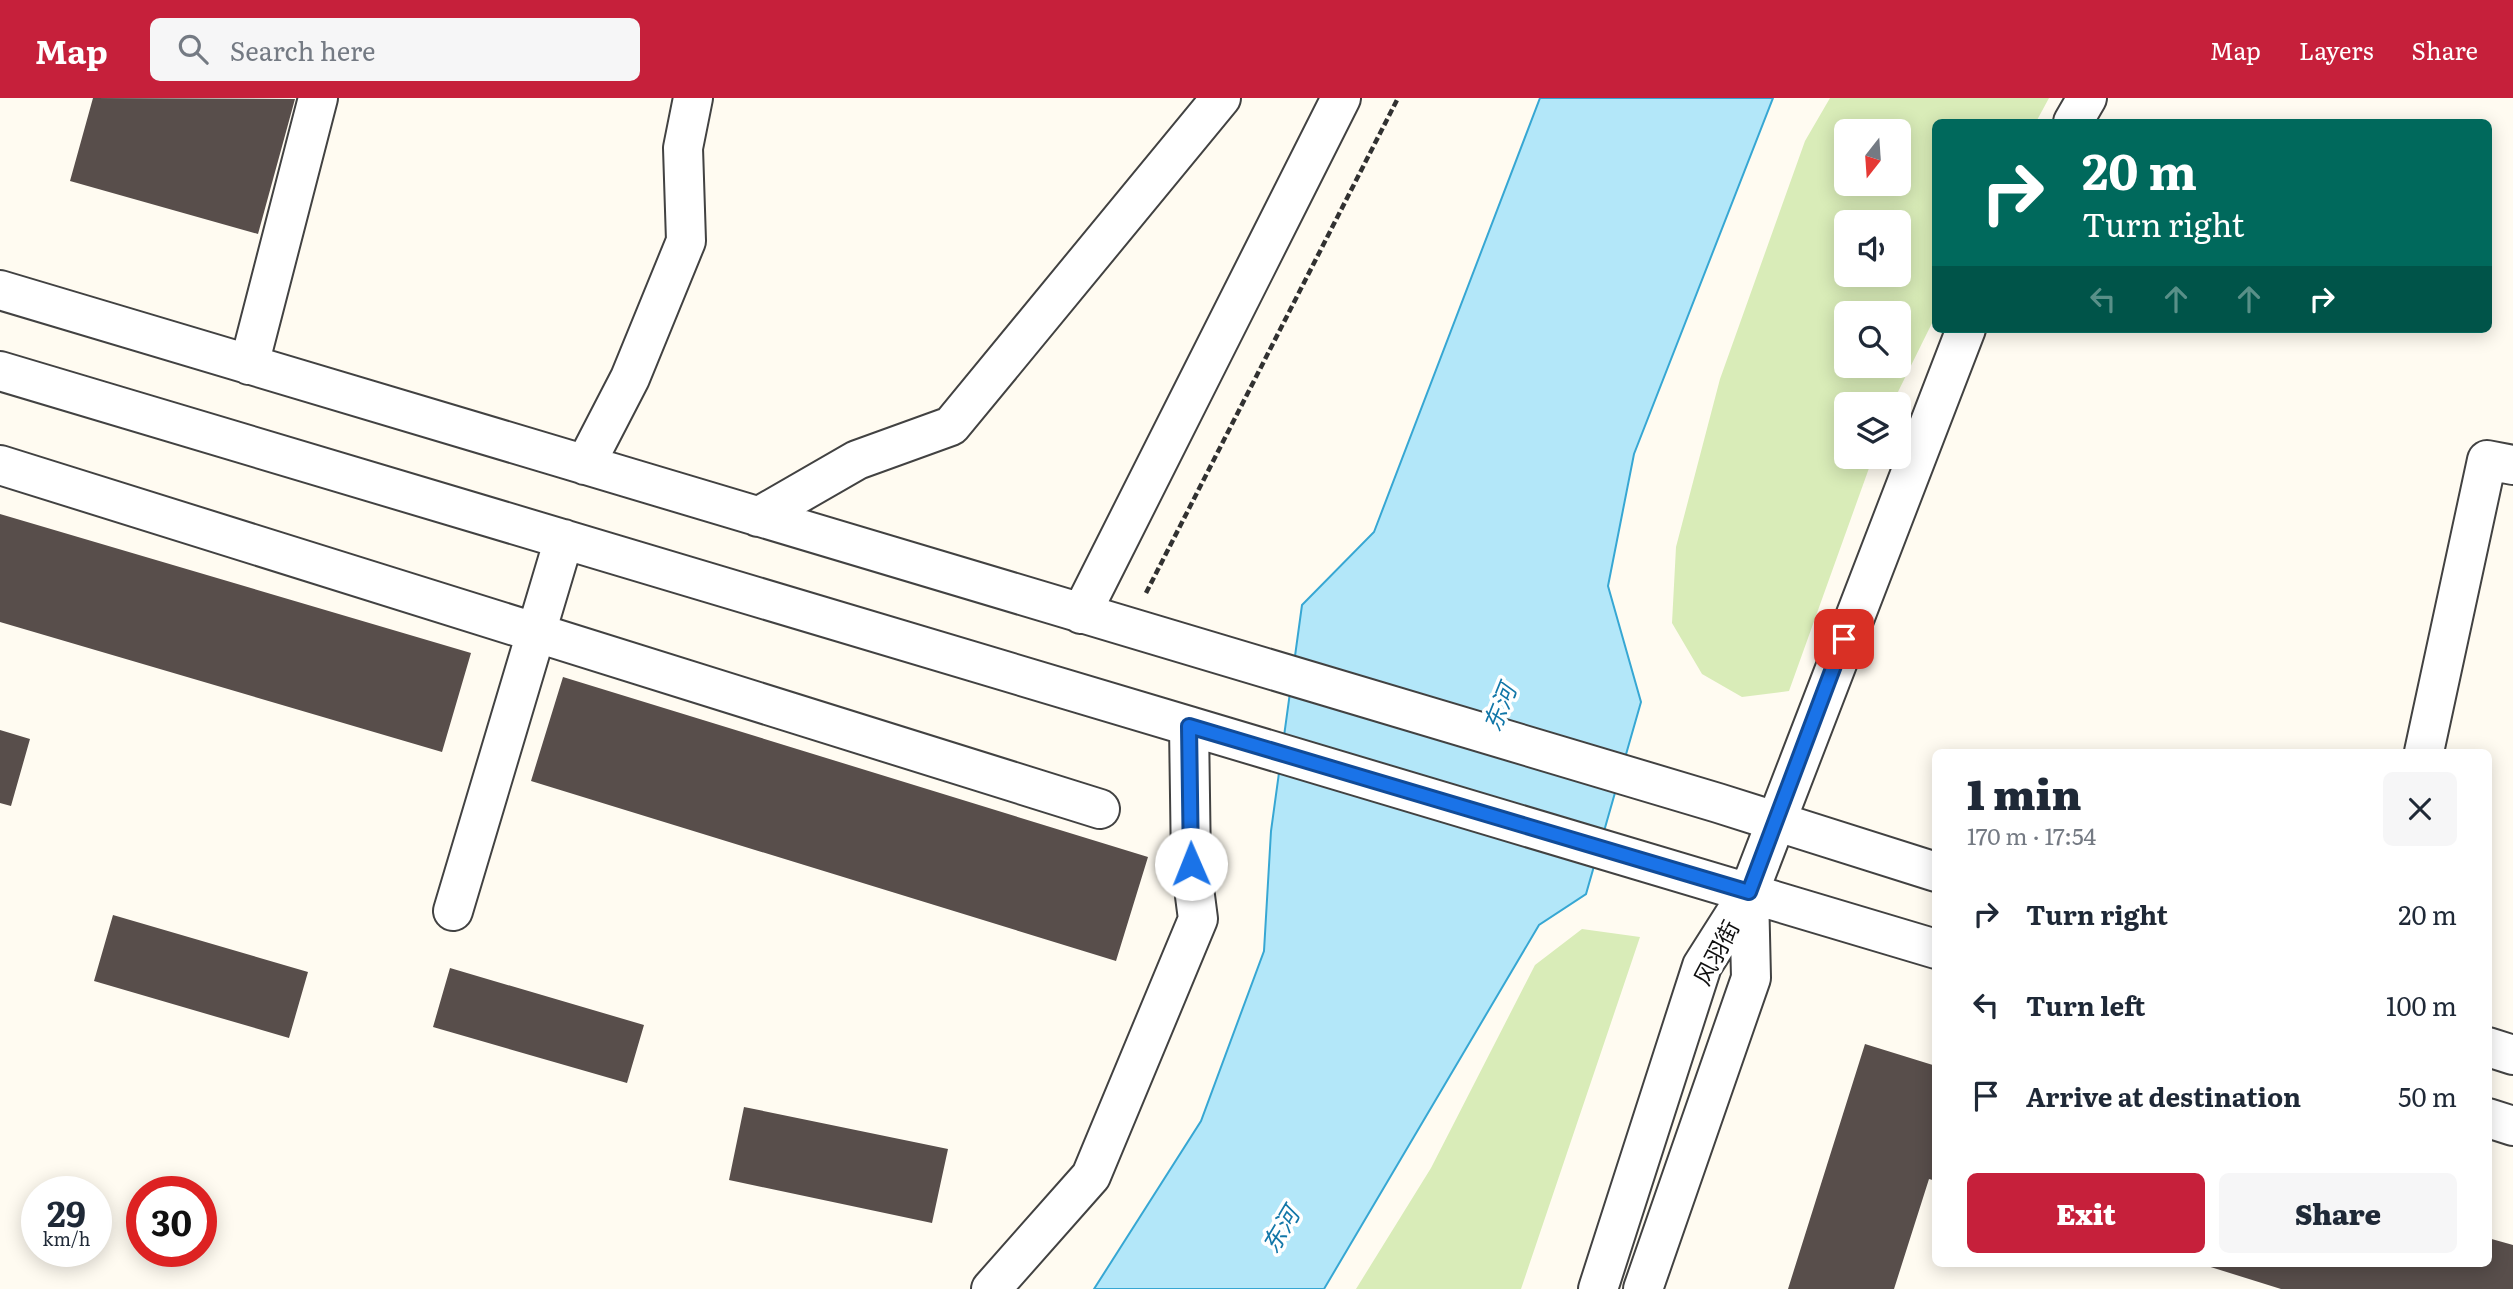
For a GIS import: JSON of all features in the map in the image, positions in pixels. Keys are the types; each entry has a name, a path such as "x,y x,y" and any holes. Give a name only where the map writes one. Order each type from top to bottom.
{"street":[{"path":"249,365 318,98"},
{"path":"585,466 630,378 686,241 683,148 694,98"},
{"path":"758,517 857,460 951,426 1222,98"},
{"path":"1081,614 1341,98"},
{"path":"2075,119 2087,98"},
{"path":"0,290 1718,803 1932,871"},
{"path":"1749,892 1774,821 1964,333"},
{"path":"0,371 1932,948"},
{"path":"2425,749 2487,460 2513,465"},
{"path":"0,465 1100,808"},
{"path":"453,911 564,539"},
{"path":"991,1289 1091,1176 1198,919 1191,864 1189,726"},
{"name":"风羽街","path":"1598,1289 1702,965 1749,892"},
{"name":"风羽街","path":"1643,1289 1751,978 1749,892"},
{"path":"2492,1048 2513,1055"},
{"path":"2492,1119 2513,1126"}],"path":[{"path":"1128,628 1398,98"}],"green space":[{"path":"1830,98 2049,98 2038,119 1932,119 1932,323 1911,366 1911,301 1834,301 1834,378 1905,378 1898,392 1834,392 1834,469 1869,469 1789,691 1742,697 1702,674 1672,623 1676,547 1720,379 1805,141"},
{"path":"1582,929 1640,937 1521,1289 1356,1289 1431,1168 1535,965"}],"water":[{"name":"东河","path":"1540,98 1773,98 1634,454 1608,586 1641,702 1586,894 1539,925 1324,1289 1094,1289 1201,1121 1264,951 1271,831 1302,605 1374,532"}],"building":[{"path":"93,98 295,99 258,234 70,181"},
{"path":"0,514 471,653 442,752 0,622"},
{"path":"563,677 1148,857 1116,961 531,781"},
{"path":"0,730 30,739 11,806 0,803"},
{"path":"113,915 308,972 289,1038 94,981"},
{"path":"450,968 644,1025 627,1083 433,1027"},
{"path":"1865,1044 1932,1065 1932,1180 1929,1179 1894,1289 1788,1289"},
{"path":"744,1107 948,1149 932,1223 729,1180"},
{"path":"2492,1239 2513,1245 2513,1289 2281,1289 2211,1267 2492,1267"}],"route":[{"path":"1191,864 1189,726 1749,892 1844,639"}]}
